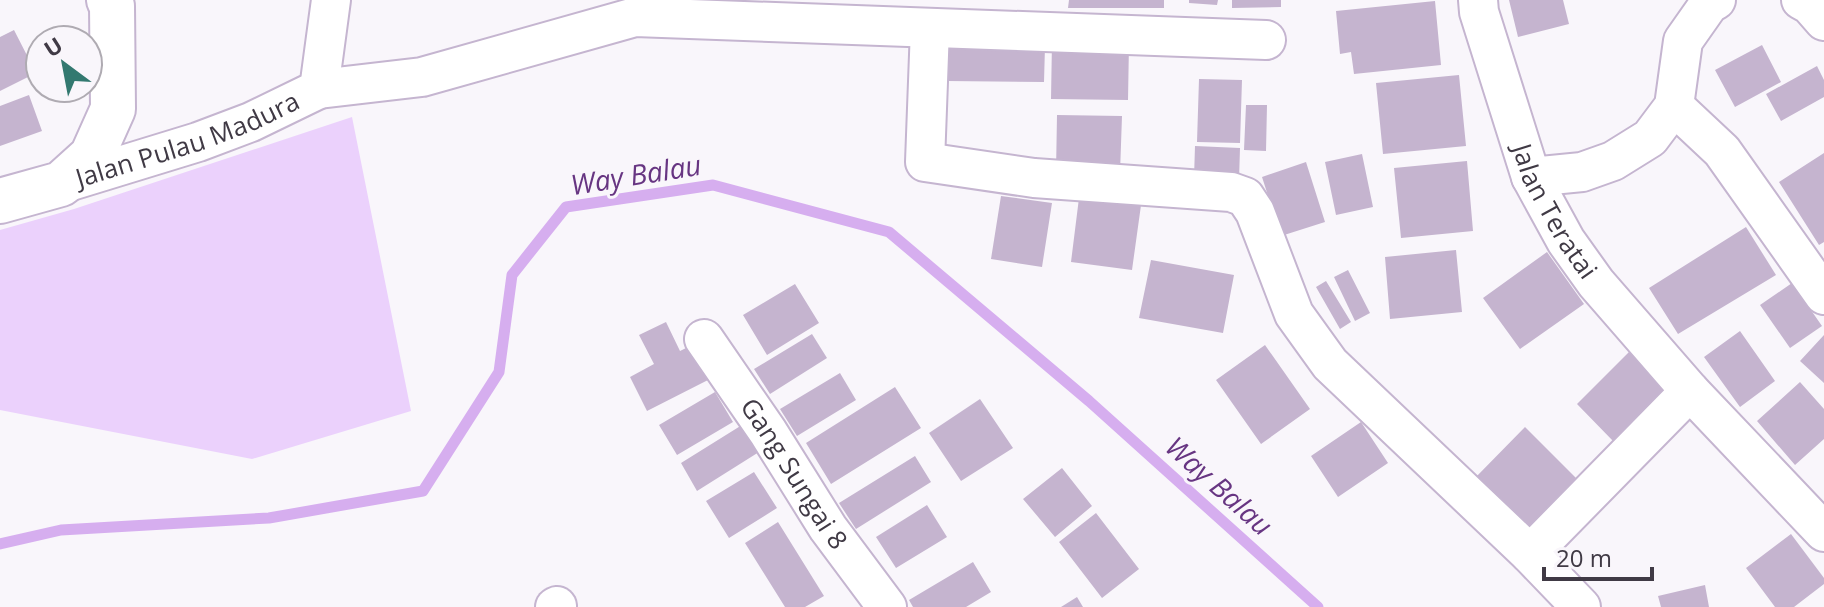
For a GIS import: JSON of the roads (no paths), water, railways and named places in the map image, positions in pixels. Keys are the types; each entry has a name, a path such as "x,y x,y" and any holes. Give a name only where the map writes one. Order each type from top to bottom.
{"main road":[{"path":"0,201 61,184 92,156 113,109 112,6 109,0"}],"street":[{"name":"Jalan Pulau Madura","path":"61,184 198,142 251,122 319,89 331,0"},
{"name":"Jalan Teratai","path":"1478,0 1479,12 1531,177 1566,241 1596,283 1690,391 1824,532"},
{"path":"1531,177 1582,172 1613,161 1650,138 1674,106 1683,41 1709,4 1716,0"},
{"path":"1801,0 1824,21"},
{"path":"319,89 422,77 635,17 930,28 1045,16 1266,40"},
{"path":"930,28 925,162 1034,178 1231,192 1245,197 1255,212 1294,314 1330,364 1530,554 1581,607"},
{"path":"1674,106 1722,151 1809,278 1824,295"},
{"name":"Gang Sungai 8","path":"704,339 768,432 871,602"},
{"path":"1530,554 1690,391"}],"waterway":[{"name":"Way Balau","path":"0,544 61,530 269,518 423,491 499,372 512,275 566,207 713,185 889,232 1089,401 1318,607"}]}
